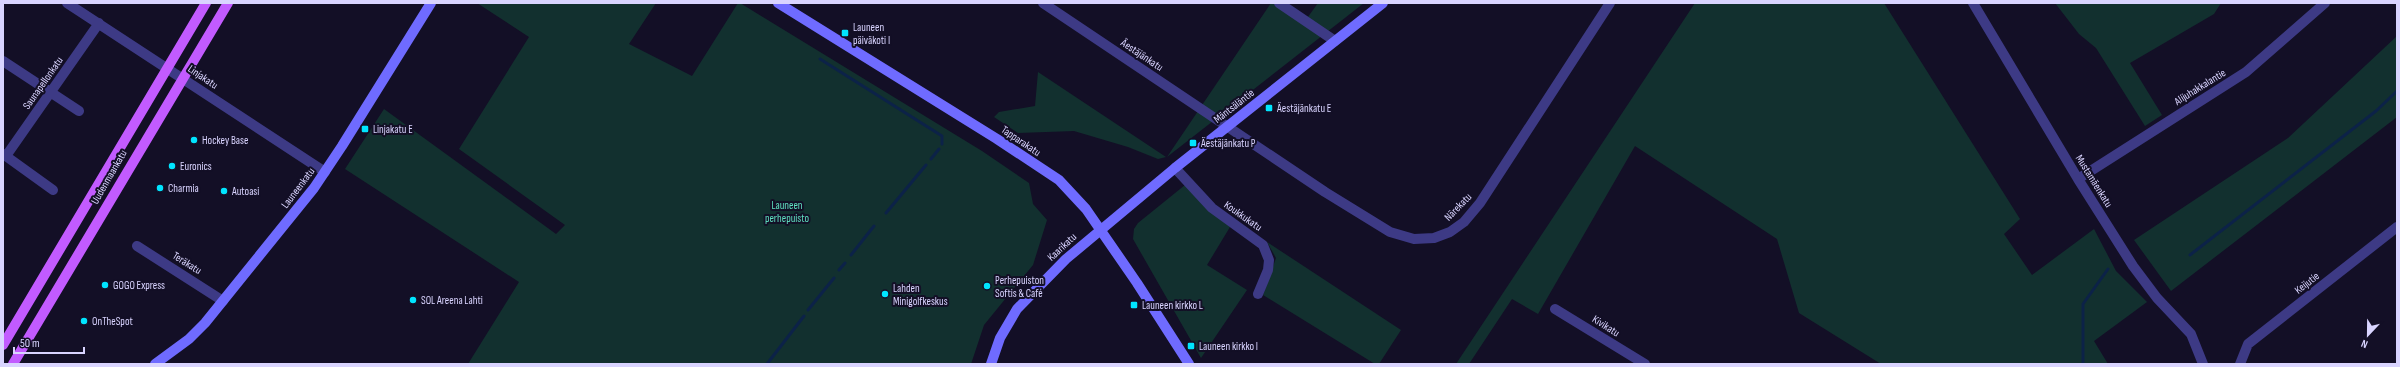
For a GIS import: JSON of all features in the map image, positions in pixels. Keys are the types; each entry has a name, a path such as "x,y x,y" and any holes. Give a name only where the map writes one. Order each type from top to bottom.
{"main road":[{"name":"Uudenmaankatu","path":"3,345 206,3"},
{"name":"Uudenmaankatu","path":"13,364 182,77 228,3"}],"street":[{"name":"Linjakatu","path":"68,3 325,172"},
{"name":"Launeenkatu","path":"155,364 189,339 223,301 325,172 431,3"},
{"name":"Tapparakatu","path":"778,3 997,139 1059,180 1073,194 1100,229 1189,364"},
{"name":"Äestäjänkatu","path":"1043,3 1228,126"},
{"path":"1279,3 1335,41"},
{"name":"Mäntsäläntie","path":"1100,229 1383,3"},
{"name":"Närekatu","path":"1228,126 1327,193 1390,232 1414,239 1434,238 1450,232 1460,225 1480,203 1610,3"},
{"name":"Mustamäenkatu","path":"1973,3 2078,179 2133,266 2157,298 2191,334 2203,364"},
{"name":"Alijuhakkalantie","path":"2078,179 2246,72 2325,3"},
{"name":"Saunapellonkatu","path":"4,155 52,93 99,24"},
{"path":"3,61 79,112"},
{"path":"4,155 53,190"},
{"name":"Koukkukatu","path":"1175,168 1212,208 1263,244 1269,260 1268,270 1258,294"},
{"name":"Keijutie","path":"2240,364 2248,344 2397,228"},
{"name":"Kaarikatu","path":"991,364 1000,338 1017,309 1041,284 1100,229"},
{"name":"Teräkatu","path":"137,246 223,301"},
{"name":"Kivikatu","path":"1555,309 1644,364"}],"green space":[{"name":"Launeen perhepuisto","path":"477,3 656,3 629,44 692,76 738,3 740,3 982,151 1029,183 1033,204 1047,220 1033,265 984,325 971,364 468,364 519,282 345,169 384,109 556,234 565,225 459,149 529,37"},
{"path":"1271,3 1277,3 1305,21 1318,3 1364,3 1167,157"},
{"path":"1695,3 1884,3 2020,219 2004,234 2032,275 2094,229 2116,271 2147,302 2094,341 2108,364 1881,364 1799,313 1777,239 1635,146 1538,314 1512,299 1469,364 1456,364"},
{"path":"2055,3 2221,3 2214,14 2130,63 2162,115 2145,126 2096,48 2079,34"},
{"path":"2397,36 2397,117 2171,291 2134,240 2288,138"},
{"path":"1038,72 1166,157 1158,159 1128,147 1074,131 1018,133 994,117 999,112 1035,106"},
{"path":"1185,185 1230,227 1207,265 1247,290 1201,358 1133,239 1134,229 1138,223"},
{"path":"1267,242 1401,330 1379,364 1375,364 1263,295 1276,258"}],"waterway":[{"path":"820,59 942,136 942,144"},
{"path":"2190,255 2376,111 2397,91"},
{"path":"931,159 939,149"},
{"path":"886,213 926,165"},
{"path":"851,255 874,226"},
{"path":"839,270 845,263"},
{"path":"2083,364 2083,304 2108,269"},
{"path":"808,310 834,278"},
{"path":"767,364 804,316"}],"place":[{"name":"Launeen päiväkoti I","path":"845,33"},
{"name":"Äestäjänkatu E","path":"1269,108"},
{"name":"Linjakatu E","path":"365,129"},
{"name":"Hockey Base","path":"194,140"},
{"name":"Äestäjänkatu P","path":"1193,143"},
{"name":"Euronics","path":"172,166"},
{"name":"Charmia","path":"160,188"},
{"name":"Autoasi","path":"224,191"},
{"name":"GOGO Express","path":"105,285"},
{"name":"Perhepuiston Softis & Café","path":"987,286"},
{"name":"Lahden Minigolfkeskus","path":"885,294"},
{"name":"SOL Areena Lahti","path":"413,300"},
{"name":"Launeen kirkko L","path":"1134,305"},
{"name":"OnTheSpot","path":"84,321"},
{"name":"Launeen kirkko I","path":"1191,346"}]}
